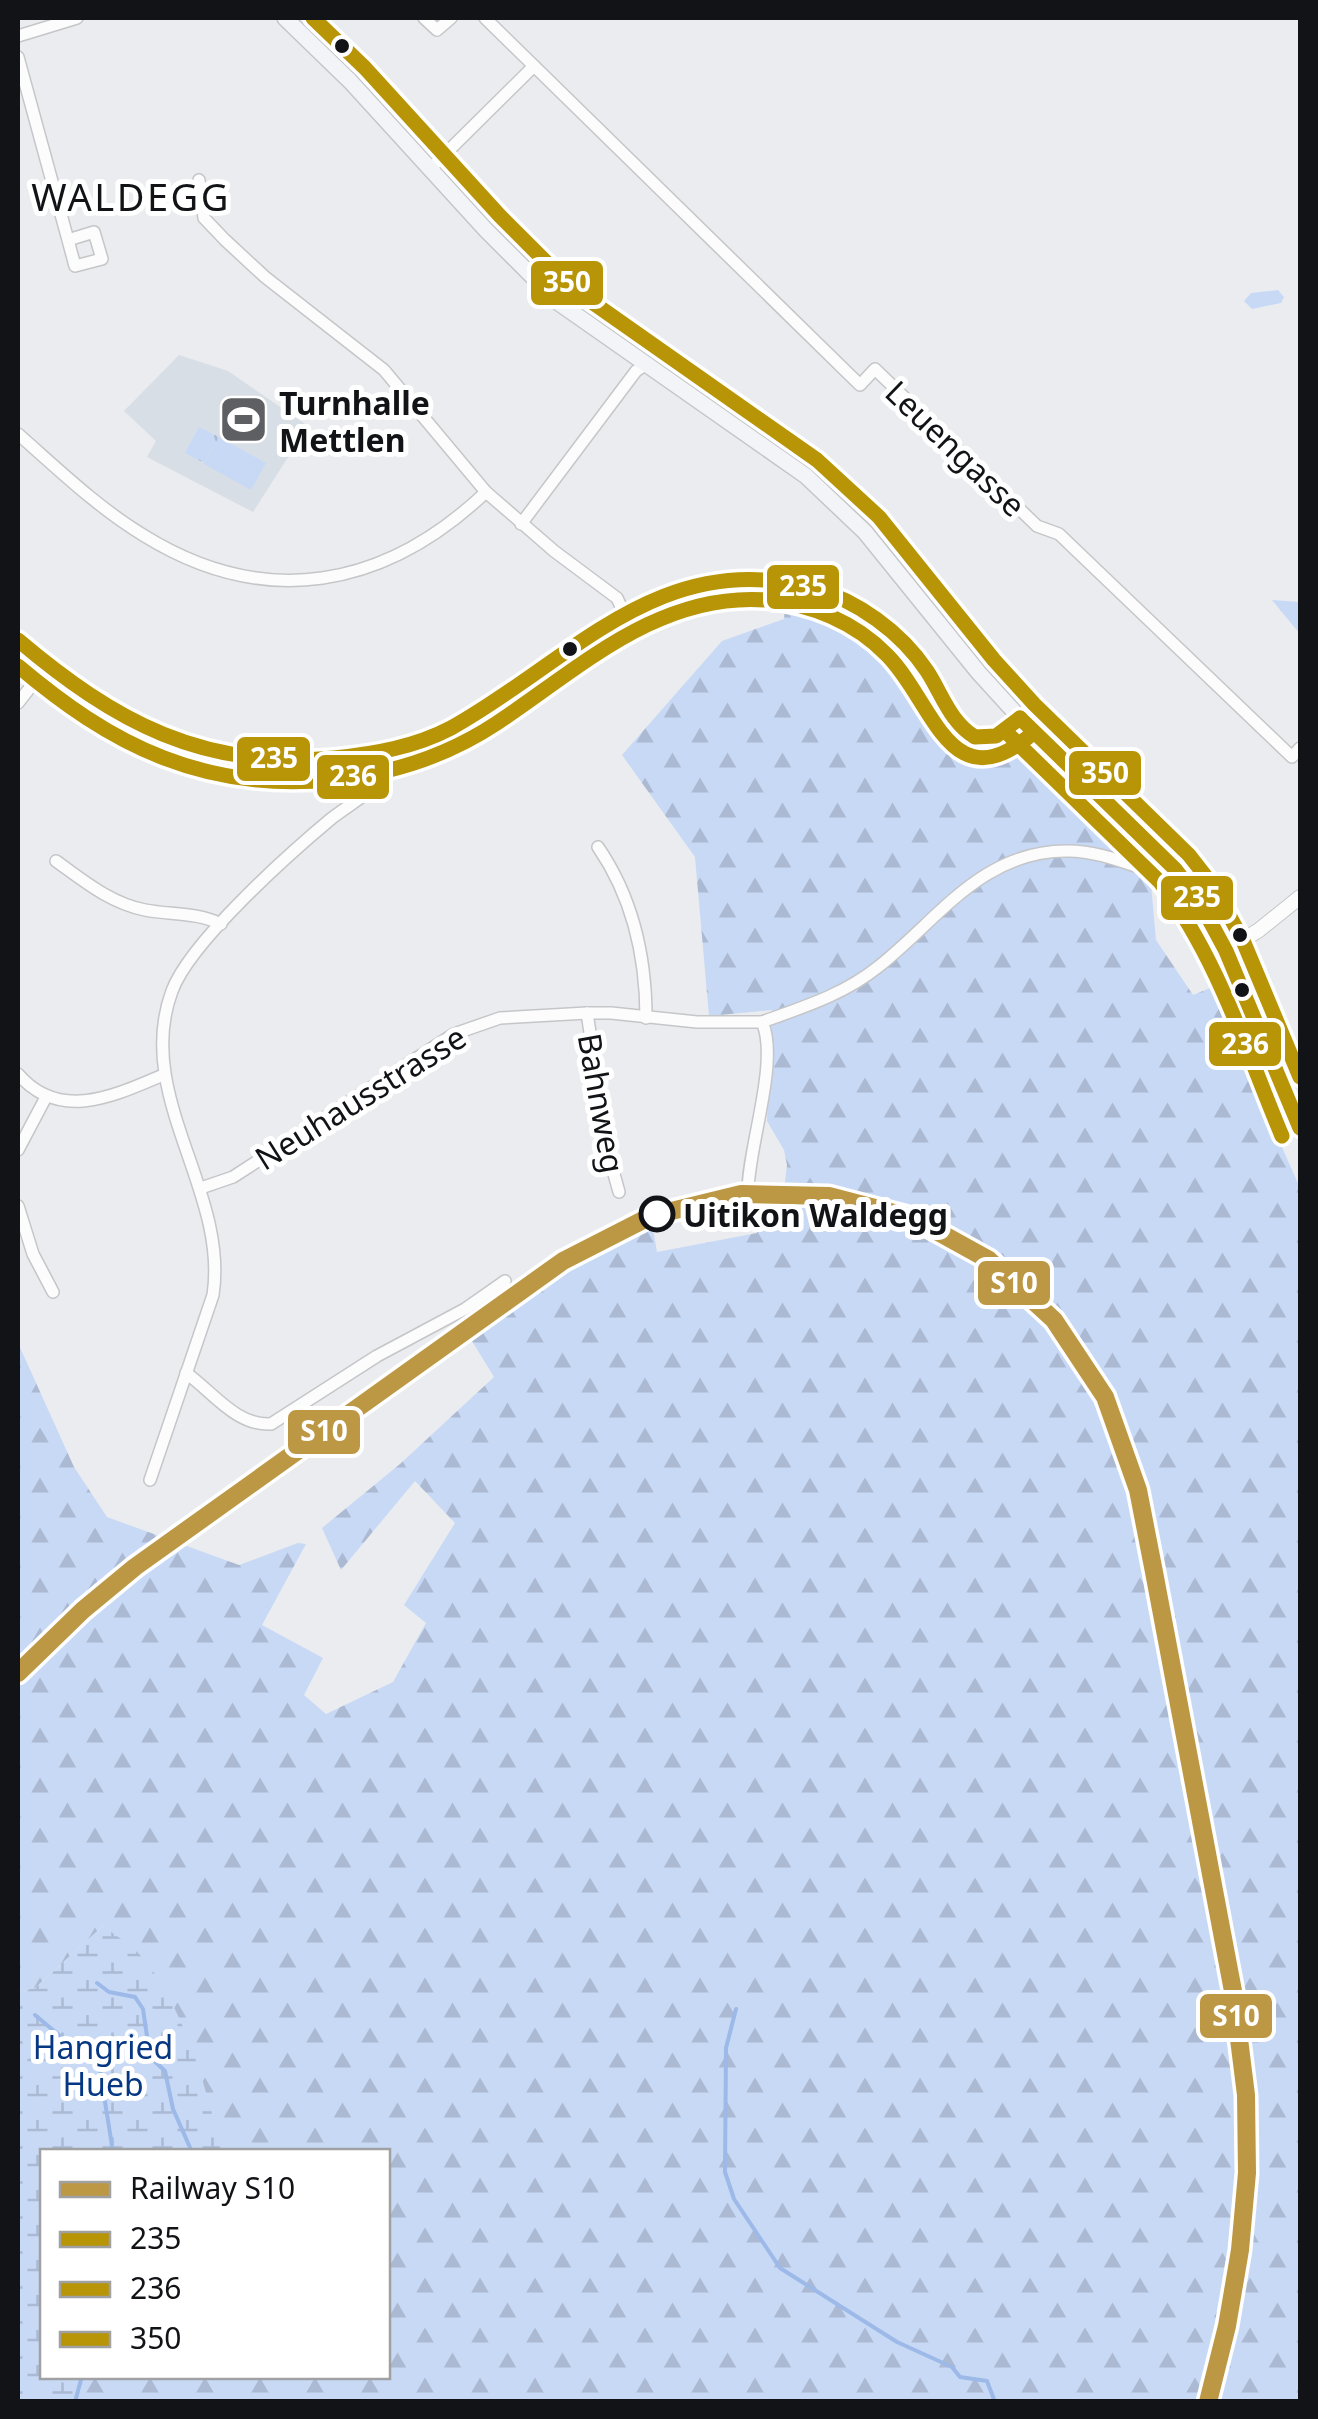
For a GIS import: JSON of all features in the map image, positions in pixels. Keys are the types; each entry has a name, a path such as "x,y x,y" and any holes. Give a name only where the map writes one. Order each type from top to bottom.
{"main road":[{"path":"285,18 350,81 558,303 648,363 836,501 1020,718 1175,869 1198,898 1226,951 1300,1128"},
{"path":"18,640 88,698 150,732 206,751 250,759 308,761 396,748 454,726 624,611 677,590 723,580 768,579 804,584 862,608 900,638 924,666 970,735 996,736 1020,718"}],"street":[{"path":"18,36 77,18"},
{"path":"424,18 437,30 451,18"},
{"name":"Leuengasse","path":"485,18 860,385 876,369 1037,526 1059,534 1292,757 1300,748"},
{"path":"18,57 68,240"},
{"path":"430,169 534,66"},
{"path":"198,180 204,218 265,277 384,370 486,492 616,598 624,611"},
{"path":"521,524 636,371 648,363"},
{"path":"18,434 100,506 145,537 204,565 272,581 310,582 349,575 385,562 420,544 486,492"},
{"path":"18,703 47,666"},
{"path":"150,1480 213,1295 216,1274 215,1241 164,1075 166,1012 173,987 221,924 298,847 388,773 396,748"},
{"path":"598,847 631,906 646,1018"},
{"name":"Neuhausstrasse","path":"201,1188 232,1177 477,1023 517,1016 587,1014 762,1022 841,993 880,966 943,906 1008,862 1038,853 1070,850 1100,854 1163,875 1175,869"},
{"path":"56,861 106,896 143,910 206,916 221,924"},
{"path":"1226,951 1260,930 1300,896"},
{"name":"Bahnweg","path":"587,1014 605,1136 619,1192"},
{"path":"748,1193 761,1107 766,1044 762,1022"},
{"path":"18,1074 28,1086 60,1102 88,1102 164,1075"},
{"path":"18,1150 46,1097"},
{"path":"18,1206 32,1254 53,1292"},
{"path":"186,1373 248,1422 271,1424 377,1356 465,1309 505,1281"}],"shaded area":[{"path":"179,355 228,371 308,426 253,512 147,457 156,441 124,411"}],"green space":[{"path":"1278,290 1284,297 1281,303 1252,309 1244,301 1251,293"},
{"path":"199,427 219,437 204,463 185,453"},
{"path":"219,437 266,463 251,490 204,464"},
{"path":"787,581 884,624 960,725 996,736 1008,754 1035,760 1149,862 1156,940 1193,995 1215,986 1300,1188 1300,2401 74,2401 83,2379 390,2379 390,2149 220,2149 197,2064 103,1926 35,1988 18,1992 18,1343 74,1467 107,1517 239,1565 298,1543 306,1544 262,1625 323,1658 304,1695 326,1714 393,1682 426,1623 404,1605 455,1523 415,1481 341,1570 322,1528 400,1464 494,1377 472,1341 572,1265 653,1229 657,1252 757,1233 756,1210 782,1207 787,1165 784,1150 767,1121 772,1010 709,1016 695,857 622,755 722,641 784,619"},
{"path":"1272,600 1300,602 1300,634"},
{"name":"Hangried Hueb","path":"103,1926 135,1950 166,1991 179,2017 200,2072 220,2149 40,2149 40,2379 83,2379 74,2401 18,2401 18,1992 35,1988"}],"waterway":[{"path":"97,1983 109,1992 135,1997 143,2009 150,2057 165,2071 173,2109 191,2149"},
{"path":"736,2009 726,2048 725,2172 734,2199 780,2268 897,2342 952,2367 960,2377 987,2381 995,2402"},
{"path":"35,2015 78,2051 98,2058 113,2149"},
{"path":"75,2402 81,2379"}],"rail line":[{"name":"S10","path":"18,1673 83,1610 135,1567 563,1261 651,1216 741,1194 829,1196 913,1218 989,1260 1054,1320 1105,1397 1138,1490 1154,1572 1233,1991 1246,2095 1247,2173 1240,2250 1208,2402"}],"transit line":[{"name":"350","path":"313,18 572,288 817,460 879,517 994,660 1189,855 1214,887 1244,943 1300,1077"},
{"name":"235","path":"18,640 90,695 163,734 202,748 243,756 287,760 334,758 394,749 451,728 577,644 662,597 708,583 758,580 829,593 877,619 916,657 953,716 975,737 996,736 1020,718"},
{"name":"236","path":"18,666 87,718 164,758 247,779 335,779 378,773 460,744 590,658 656,621 690,608 727,601 766,600 831,617 874,643 903,675 946,739 963,752 982,758 1005,752 1033,733"},
{"name":"235","path":"1020,718 1175,869 1198,899 1226,951 1300,1128"},
{"name":"236","path":"1006,732 1160,882 1180,911 1229,1004 1282,1136"}],"place":[{"name":"Turnhalle Mettlen","path":"244,420"},
{"name":"Uitikon Waldegg","path":"657,1214"}],"district":[{"name":"WALDEGG","path":"131,196"}]}
